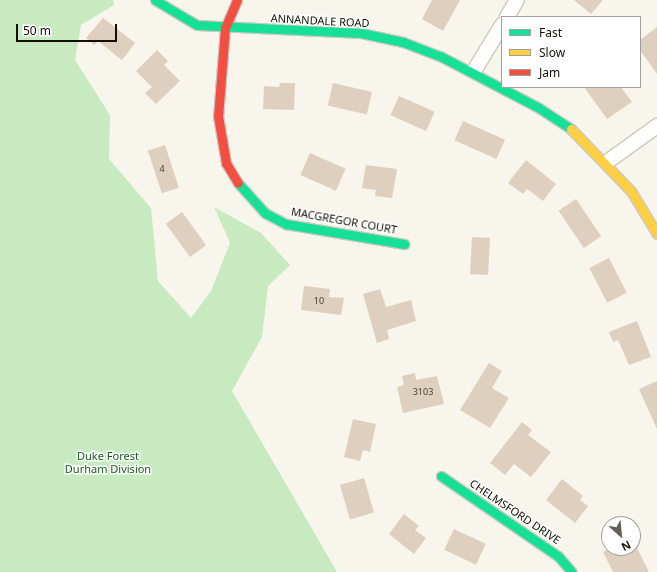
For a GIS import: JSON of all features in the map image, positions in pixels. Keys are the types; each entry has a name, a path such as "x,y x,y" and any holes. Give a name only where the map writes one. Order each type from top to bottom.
{"street":[{"name":"ANNANDALE ROAD","path":"155,0 183,19 197,25 225,28 361,33 403,42 474,71 501,87"},
{"name":"MACGREGOR COURT","path":"237,0 225,28 218,116 226,162 242,190 265,213 286,224 404,244"},
{"path":"507,16 517,0"},
{"path":"474,71 501,26"},
{"name":"ANNANDALE ROAD","path":"503,88 564,123 607,162 635,197 657,234"},
{"path":"607,162 657,126"},
{"name":"CHELMSFORD DRIVE","path":"441,476 558,556 572,572"}],"green space":[{"name":"Duke Forest Durham Division","path":"0,0 113,0 114,5 81,25 75,60 110,115 109,159 151,208 158,281 191,318 211,291 230,243 214,207 261,233 290,265 268,286 262,337 232,391 337,572 0,572"}],"building":[{"path":"432,0 460,0 443,31 422,19"},
{"path":"574,0 603,0 591,14"},
{"path":"103,18 135,43 122,60 98,41 94,45 86,38"},
{"path":"657,27 657,74 641,51 641,39"},
{"path":"157,50 168,61 164,65 180,81 156,104 145,93 152,87 136,71"},
{"path":"280,83 295,83 294,110 263,109 264,86 279,87"},
{"path":"333,83 372,92 367,114 328,105"},
{"path":"585,88 622,88 632,102 607,119"},
{"path":"399,96 435,112 426,131 390,115"},
{"path":"463,121 505,140 496,159 454,140"},
{"path":"165,145 179,188 162,193 148,151"},
{"path":"310,153 346,169 336,191 300,175"},
{"path":"526,160 556,184 543,201 527,189 523,194 508,183"},
{"path":"366,165 397,169 392,198 375,196 376,190 362,188"},
{"path":"576,199 601,236 584,248 559,211"},
{"path":"182,212 206,245 190,257 166,224"},
{"path":"472,237 490,238 488,275 470,274"},
{"path":"609,258 627,293 607,303 589,268"},
{"path":"304,286 330,289 329,297 344,298 341,315 301,310"},
{"path":"380,289 386,307 411,300 416,321 387,330 389,339 377,343 363,294"},
{"path":"637,321 651,357 629,365 618,340 613,342 609,332"},
{"path":"489,363 502,371 492,388 509,398 490,428 460,410"},
{"path":"415,373 416,380 437,376 444,404 403,413 397,387 404,385 402,376"},
{"path":"657,381 657,429 639,389"},
{"path":"353,419 376,424 370,452 363,450 360,461 344,457"},
{"path":"522,422 532,430 528,435 551,452 531,477 514,464 505,475 490,463"},
{"path":"364,478 374,513 350,519 340,485"},
{"path":"562,479 583,496 580,500 588,506 575,523 546,500"},
{"path":"404,514 419,526 415,530 426,538 414,554 389,534"},
{"path":"454,529 486,544 476,565 444,550"},
{"path":"605,556 641,556 649,572 613,572"}],"traffic: fast":[{"path":"155,0 197,25 361,33 403,42 440,56 539,108 571,129"},
{"path":"238,183 265,213 286,224 404,244"},
{"path":"441,476 558,556 572,572"}],"traffic: slow":[{"path":"571,129 631,191 657,234"}],"traffic: jam":[{"path":"237,0 225,28 218,116 226,163 238,183"}]}
